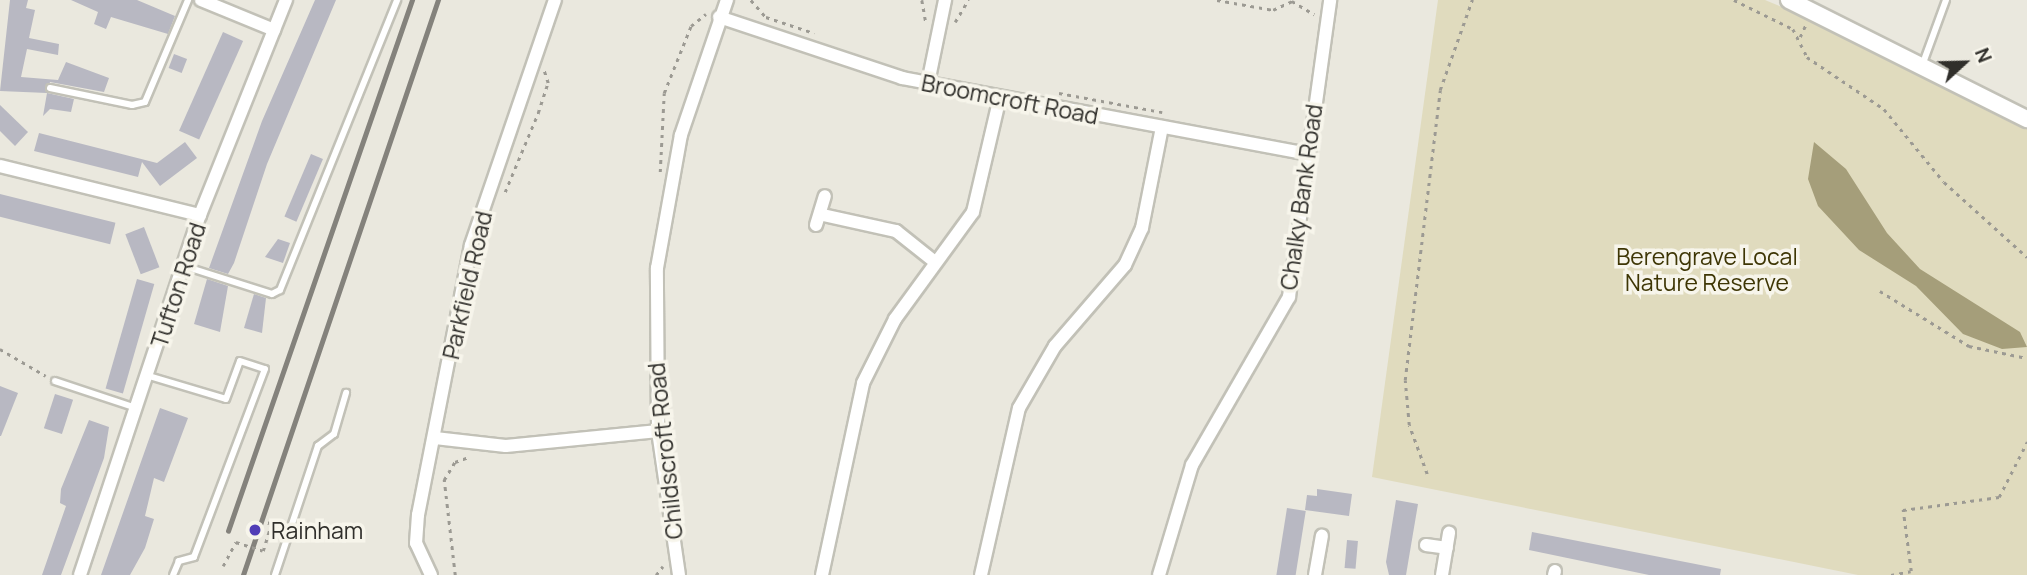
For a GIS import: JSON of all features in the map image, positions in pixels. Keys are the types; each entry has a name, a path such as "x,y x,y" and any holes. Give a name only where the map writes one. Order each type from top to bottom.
{"street":[{"path":"201,0 274,30"},
{"name":"Tufton Road","path":"79,575 149,376 200,215 286,0"},
{"name":"Parkfield Road","path":"431,575 416,543 471,245 555,0"},
{"name":"Childscroft Road","path":"679,575 658,431 654,314 663,223 692,95 727,0"},
{"path":"928,83 945,0"},
{"name":"Chalky Bank Road","path":"1159,575 1192,465 1289,297 1330,0"},
{"path":"1789,0 1923,63 2027,119"},
{"name":"Broomcroft Road","path":"719,17 820,55 928,83 1000,97 1165,122 1307,154"},
{"path":"822,575 863,383 895,319 972,212 1000,97"},
{"path":"981,575 1019,408 1055,346 1125,265 1142,228 1165,122"},
{"path":"0,166 200,215"},
{"path":"825,196 819,220 871,220 934,262"},
{"path":"435,438 478,445 658,431"},
{"path":"1442,575 1449,533"},
{"path":"1315,575 1322,536"},
{"path":"1426,545 1447,548"}],"lane":[{"path":"50,88 132,105 145,102 188,0"},
{"path":"184,266 272,294 280,289 397,0"},
{"path":"1923,63 1946,0"},
{"path":"149,376 226,399 240,361 265,369 194,557 179,561 173,575"},
{"path":"55,382 138,408"},
{"path":"275,575 318,446 334,434 346,393"}],"path":[{"path":"952,27 968,0"},
{"path":"1217,0 1272,10 1293,1 1309,8 1317,22"},
{"path":"1427,474 1409,425 1405,380 1440,90 1472,0"},
{"path":"1734,0 1793,29 1807,57 1884,109 1944,182 2027,257"},
{"path":"499,200 517,173 548,83 542,61"},
{"path":"1050,97 1066,92 1165,122"},
{"path":"1880,291 1969,346 2027,358"},
{"path":"0,349 55,382"},
{"path":"1891,575 1911,571 1903,510 2000,497 2027,442"},
{"path":"455,575 444,480 455,462 477,455 478,445"},
{"path":"225,566 236,542 263,551 271,524 265,522"}],"green space":[{"name":"Berengrave Local Nature Reserve","path":"1438,0 1765,0 1861,40 2027,128 2027,575 1858,575 1372,477"}],"shaded area":[{"path":"1814,142 1846,169 1887,233 1920,269 2020,332 2027,347 2002,349 1963,334 1916,286 1859,250 1818,206 1808,179"}],"building":[{"path":"10,0 28,0 26,8 35,10 29,38 59,44 58,55 27,49 21,77 58,80 66,62 109,78 104,92 50,82 47,93 0,91"},
{"path":"71,0 137,0 175,16 168,34 111,17 106,29 94,24 98,12"},
{"path":"315,0 336,0 267,164 234,263 228,274 209,268 262,121"},
{"path":"223,32 243,41 199,140 179,131"},
{"path":"174,54 187,59 182,73 169,68"},
{"path":"47,93 74,99 71,112 50,109 43,116"},
{"path":"0,105 28,132 15,146 0,131"},
{"path":"39,133 157,163 185,142 197,158 160,186 142,162 138,177 34,151"},
{"path":"311,154 323,159 296,222 284,217"},
{"path":"0,194 115,223 110,244 0,217"},
{"path":"144,227 159,267 141,274 125,234"},
{"path":"278,239 290,243 283,263 265,257"},
{"path":"137,279 154,284 123,394 106,389"},
{"path":"207,279 228,286 220,332 194,324"},
{"path":"254,294 266,298 262,333 244,328"},
{"path":"0,386 18,393 1,436 0,436"},
{"path":"55,394 73,400 62,434 44,428"},
{"path":"160,408 188,418 164,482 154,478 145,516 154,519 145,548 130,575 101,575"},
{"path":"89,420 109,427 104,458 61,575 42,575 66,506 60,503 61,489"},
{"path":"1317,489 1352,494 1349,516 1305,510 1307,495 1317,496"},
{"path":"1396,500 1418,504 1406,575 1389,575 1386,562"},
{"path":"1287,508 1306,511 1296,575 1276,575"},
{"path":"1532,532 1721,569 1720,575 1649,575 1529,550"},
{"path":"1347,540 1358,541 1356,569 1345,568"}],"railway":[{"path":"228,531 412,0"},
{"path":"243,575 438,0"}],"place":[{"name":"Rainham","path":"255,530"}]}
